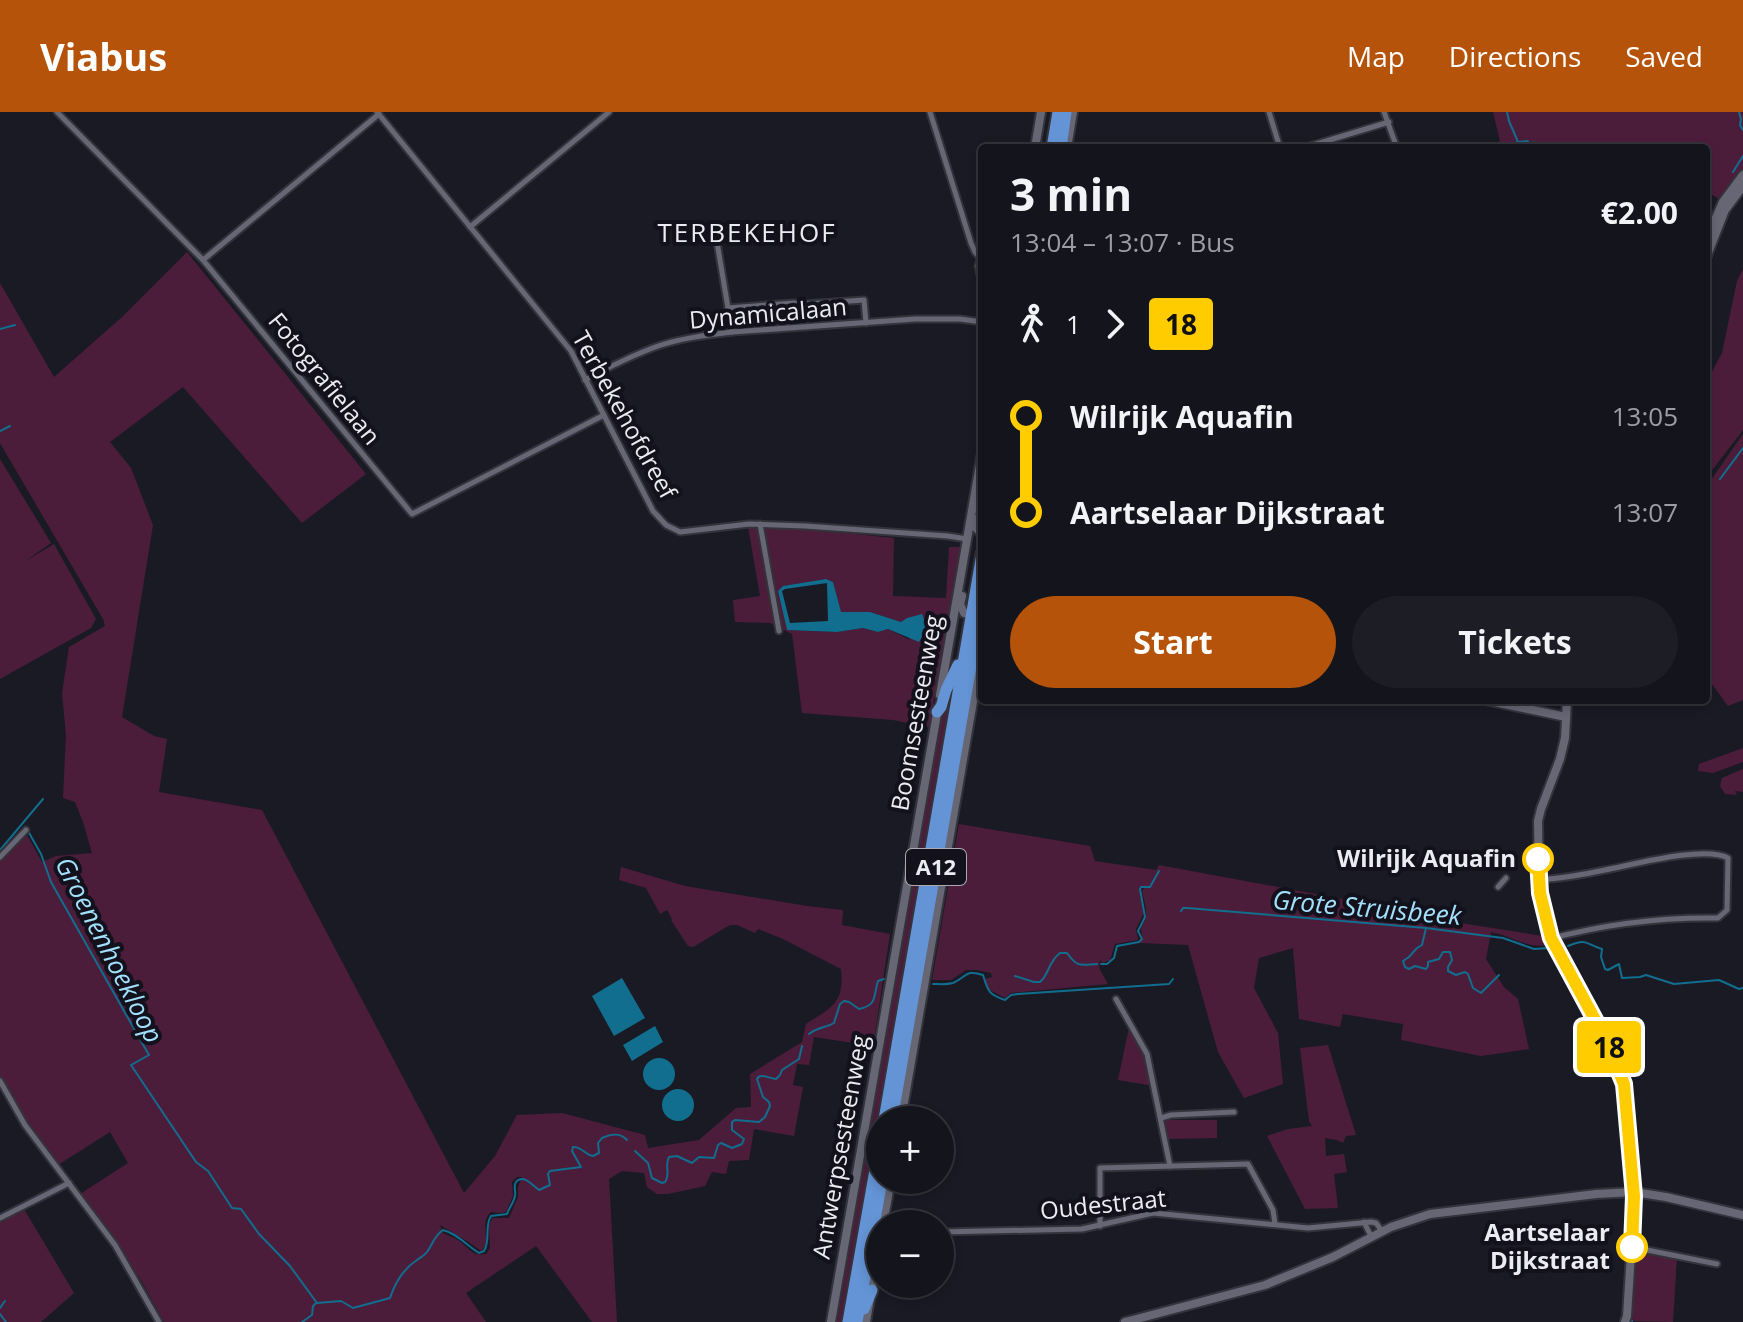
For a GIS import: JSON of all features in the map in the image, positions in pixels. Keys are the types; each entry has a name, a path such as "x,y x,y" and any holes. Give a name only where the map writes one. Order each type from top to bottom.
{"highway":[{"path":"1053,144 1058,112"},
{"path":"1067,144 1071,114"},
{"name":"A12","path":"886,1106 964,654 978,615"},
{"name":"A12","path":"894,1106 978,618"},
{"path":"937,712 964,654"},
{"path":"857,1321 873,1194"},
{"path":"857,1321 880,1194"},
{"path":"857,1321 868,1298"}],"main road":[{"path":"1036,144 1041,112"},
{"path":"1710,231 1723,202 1743,175"},
{"path":"1710,248 1725,210 1743,186"},
{"name":"Boomsesteenweg","path":"891,980 978,476"},
{"path":"974,499 977,507 974,524 978,530"},
{"name":"Terbekehofdreef","path":"967,539 978,538"},
{"path":"964,555 966,571 960,604 964,613 978,612"},
{"path":"903,1106 978,672"},
{"path":"1504,704 1566,717"},
{"path":"1567,704 1560,759 1538,821 1537,880 1550,938 1607,1042 1624,1084 1634,1192 1625,1322"},
{"name":"Antwerpsesteenweg","path":"831,1322 891,980"},
{"path":"1125,1322 1265,1285 1333,1257 1406,1220 1456,1209 1634,1192 1743,1215"}],"street":[{"name":"Fotografielaan","path":"57,112 203,260 412,514 604,415"},
{"path":"470,227 609,112"},
{"path":"930,112 971,243 978,255"},
{"path":"1269,112 1279,144"},
{"path":"1384,112 1396,144"},
{"path":"203,260 378,113"},
{"name":"Terbekehofdreef","path":"378,113 571,351 653,511 666,525 680,532 760,524 967,539"},
{"path":"1316,144 1389,122"},
{"path":"717,242 732,332"},
{"name":"Dynamicalaan","path":"728,308 864,300 866,323"},
{"name":"Dynamicalaan","path":"585,380 658,346 732,332 939,318 978,322"},
{"path":"760,524 779,631"},
{"path":"0,857 26,830"},
{"path":"1537,880 1674,856 1721,854 1728,858 1727,910 1718,918 1677,917 1616,924 1550,938"},
{"path":"1498,887 1506,878"},
{"path":"1116,999 1147,1054 1170,1166"},
{"path":"0,1081 25,1125 115,1245 159,1322"},
{"path":"1161,1118 1234,1112"},
{"path":"1100,1226 1100,1168 1248,1164 1273,1210 1275,1224"},
{"path":"0,1218 69,1183"},
{"name":"Oudestraat","path":"954,1232 1082,1229 1153,1213 1308,1228 1364,1222"},
{"path":"1364,1222 1376,1223 1382,1231"},
{"path":"1364,1222 1371,1236"},
{"path":"1632,1247 1717,1264"}],"shaded area":[{"path":"1493,112 1743,112 1743,171 1719,199 1710,193 1710,144 1491,144 1500,141"},
{"path":"187,252 366,474 302,523 183,387 110,442 131,468 153,525 122,717 154,736 167,739 159,792 262,810 464,1193 495,1156 517,1115 562,1113 645,1135 648,1148 699,1140 736,1108 751,1107 750,1074 802,1042 806,1024 829,1009 838,997 841,969 758,929 755,933 730,925 693,947 688,946 667,910 660,914 646,888 619,880 621,867 685,886 843,910 842,925 890,934 873,1046 814,1037 809,1065 797,1064 793,1085 803,1087 794,1136 754,1129 749,1160 729,1161 726,1174 712,1172 705,1186 657,1194 647,1187 644,1173 622,1171 609,1179 617,1322 592,1322 536,1246 466,1293 486,1322 164,1322 141,1280 80,1194 128,1163 110,1132 58,1165 23,1118 0,1076 0,861 26,833 42,862 56,856 92,853 75,802 63,798 66,735 62,693 69,647 105,626 0,443 0,283 54,377 122,317","holes":["522,1177 509,1218 492,1218 490,1248 486,1254 475,1254 443,1233 440,1225 481,1251 486,1242 487,1217 491,1212 506,1212 513,1196 512,1182"]},
{"path":"1743,269 1743,430 1710,473 1710,376 1722,353 1737,281"},
{"path":"1743,434 1743,700 1728,706 1710,681 1710,481"},
{"path":"0,459 51,543 24,562 54,544 96,619 91,628 0,679"},
{"path":"760,524 768,528 894,538 893,596 946,598 949,547 961,547 929,727 893,720 802,713 792,634 770,623 735,622 733,600 760,596 748,527","holes":["826,579 833,582 840,612 870,612 901,622 910,640 888,629 878,632 863,628 836,632 787,630 778,591 784,586"]},
{"path":"958,671 884,1106 874,1106 943,704"},
{"path":"1743,748 1743,762 1713,773 1698,771 1699,764"},
{"path":"1743,769 1743,792 1725,794 1720,786 1722,778"},
{"path":"959,824 1090,846 1095,861 1156,870 1159,865 1412,912 1422,917 1543,936 1546,945 1539,946 1491,932 1486,959 1504,987 1518,999 1529,1049 1481,1056 1401,1040 1403,1024 1343,1014 1340,1027 1299,1019 1293,948 1259,958 1254,988 1278,1033 1283,1084 1244,1098 1218,1052 1188,945 1140,943 1146,916 1143,886 1139,887 1143,915 1136,929 1138,940 1115,944 1110,960 1103,963 1100,960 1099,968 1108,984 1011,993 1005,998 988,989 985,979 992,977 991,973 966,970 951,980 932,980"},
{"path":"1130,1023 1147,1054 1154,1086 1118,1080"},
{"path":"1328,1045 1356,1135 1346,1136 1343,1143 1325,1138 1326,1156 1344,1154 1347,1172 1334,1174 1338,1208 1305,1209 1267,1136 1312,1126 1300,1048"},
{"path":"1165,1120 1217,1120 1217,1138 1168,1139"},
{"path":"866,1153 866,1194 869,1194 866,1209 843,1322 837,1322"},
{"path":"24,1209 74,1293 41,1322 0,1322 0,1220"},
{"path":"1637,1248 1677,1256 1673,1322 1632,1321"}],"water":[{"path":"826,579 833,582 841,612 870,612 901,622 922,614 927,627 919,642 888,629 878,632 863,628 837,632 787,630 778,591 783,586","holes":["827,583 828,621 790,623 782,591"]},
{"path":"622,978 645,1018 614,1036 592,996"},
{"path":"655,1026 663,1042 632,1061 623,1045"},
{"path":"659,1058 671,1062 675,1074 671,1086 659,1090 647,1086 643,1074 647,1062"},
{"path":"678,1089 690,1093 694,1105 690,1117 678,1121 666,1117 662,1105 666,1093"}],"waterway":[{"path":"1507,112 1518,142"},
{"path":"1739,112 1743,130"},
{"path":"1513,144 1528,141"},
{"path":"1733,172 1743,156"},
{"path":"0,329 15,325"},
{"path":"0,431 10,426"},
{"path":"1720,479 1743,448"},
{"name":"Groenenhoekloop","path":"0,850 43,799"},
{"name":"Groenenhoekloop","path":"28,831 51,882 149,1055 131,1065 196,1162 208,1171 232,1208 241,1209 259,1234 290,1266 317,1303"},
{"path":"1101,964 1107,964 1114,958 1117,946 1142,939 1138,931 1145,917 1140,889 1150,887 1159,871"},
{"name":"Grote Struisbeek","path":"1181,911 1187,908 1426,928 1503,938 1534,949 1549,948"},
{"path":"1426,928 1422,945 1403,961 1405,967 1426,969 1428,962 1439,959 1443,952 1450,952 1452,960 1448,971 1456,975 1465,972 1473,988 1481,993 1499,975"},
{"name":"Grote Struisbeek","path":"1568,946 1583,942 1602,949 1605,969 1619,964 1622,978 1646,975 1674,984 1719,980 1743,988"},
{"path":"1015,976 1040,982 1060,953 1067,953 1080,964 1097,964"},
{"name":"Grote Struisbeek","path":"933,984 953,983 969,973 977,973 983,975 992,994 1005,1000 1018,994 1169,984 1173,979"},
{"name":"Grote Struisbeek","path":"809,1034 834,1023 840,1004 844,1001 859,1009 869,1005 874,999 878,981 884,979"},
{"name":"Grote Struisbeek","path":"635,1151 648,1163 652,1178 662,1183 667,1179 669,1157 677,1156 692,1163 699,1157 714,1158 721,1143 732,1148 742,1144 744,1139 732,1130 732,1122 759,1122 770,1106 763,1097 758,1077 776,1079 782,1070 799,1059 802,1046"},
{"name":"Grote Struisbeek","path":"317,1303 341,1301 353,1308 390,1298 404,1272 426,1253 443,1230 479,1253 484,1251 491,1216 507,1214 514,1198 515,1184 519,1180 525,1180 539,1190 550,1185 550,1171 581,1167 572,1151 573,1147 593,1156 599,1153 598,1143 602,1138 615,1134 627,1140"},
{"path":"0,1308 5,1301"},
{"name":"Grote Struisbeek","path":"302,1322 312,1315 316,1303"},
{"path":"0,1314 6,1322"}],"bus line":[{"name":"18","path":"1538,859 1540,893 1551,938 1607,1042 1624,1084 1634,1196 1632,1247"}],"place":[{"name":"Wilrijk Aquafin","path":"1538,859"},
{"name":"Aartselaar Dijkstraat","path":"1632,1247"}],"district":[{"name":"TERBEKEHOF","path":"747,233"}]}
